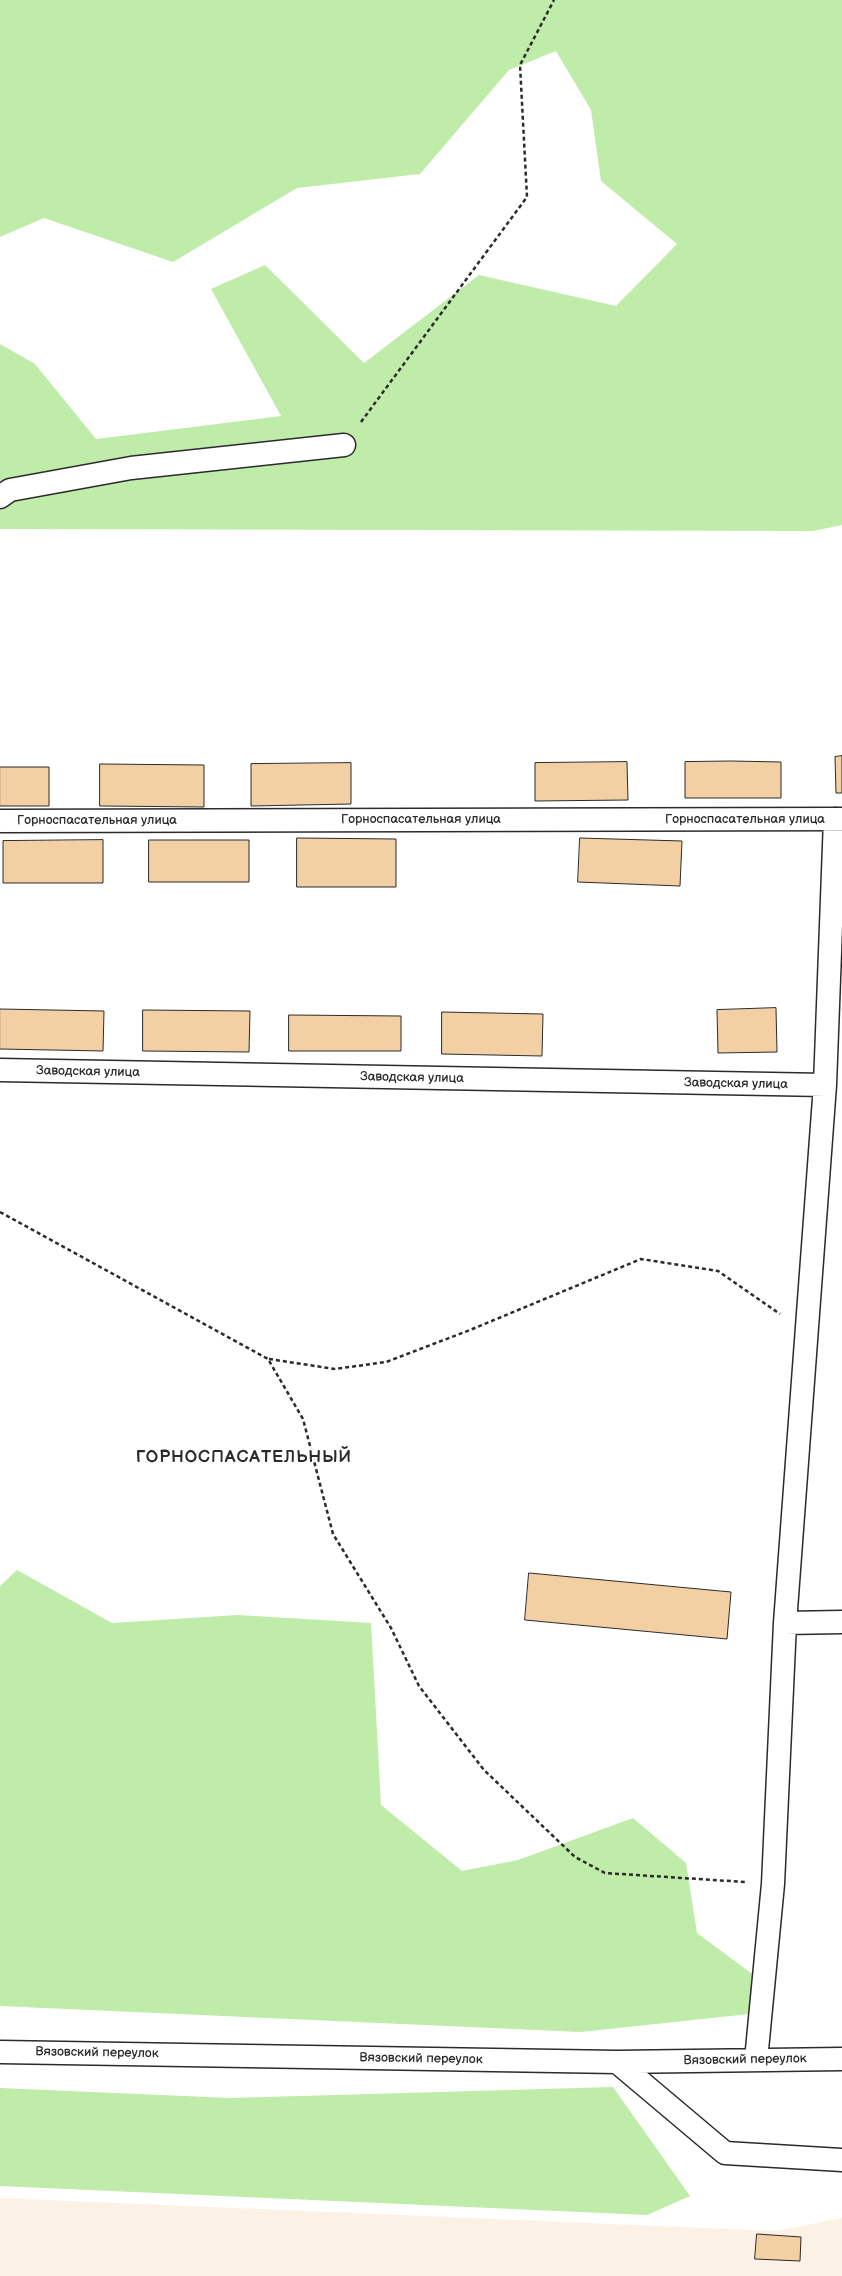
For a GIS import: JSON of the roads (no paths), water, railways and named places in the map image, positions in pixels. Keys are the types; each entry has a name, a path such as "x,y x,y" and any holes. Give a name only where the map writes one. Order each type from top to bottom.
{"street":[{"path":"0,497 10,490 131,468 344,445"},
{"path":"756,2060 773,1884 785,1622 825,1085 838,819"},
{"name":"Горноспасательная улица","path":"0,821 838,819"},
{"name":"Заводская улица","path":"0,1070 825,1085"},
{"path":"785,1622 842,1622"},
{"name":"Вязовский переулок","path":"0,2052 617,2062 842,2059"},
{"path":"617,2062 725,2153 842,2160"}],"district":[{"name":"ГОРНОСПАСАТЕЛЬНЫЙ","path":"244,1458"}]}
